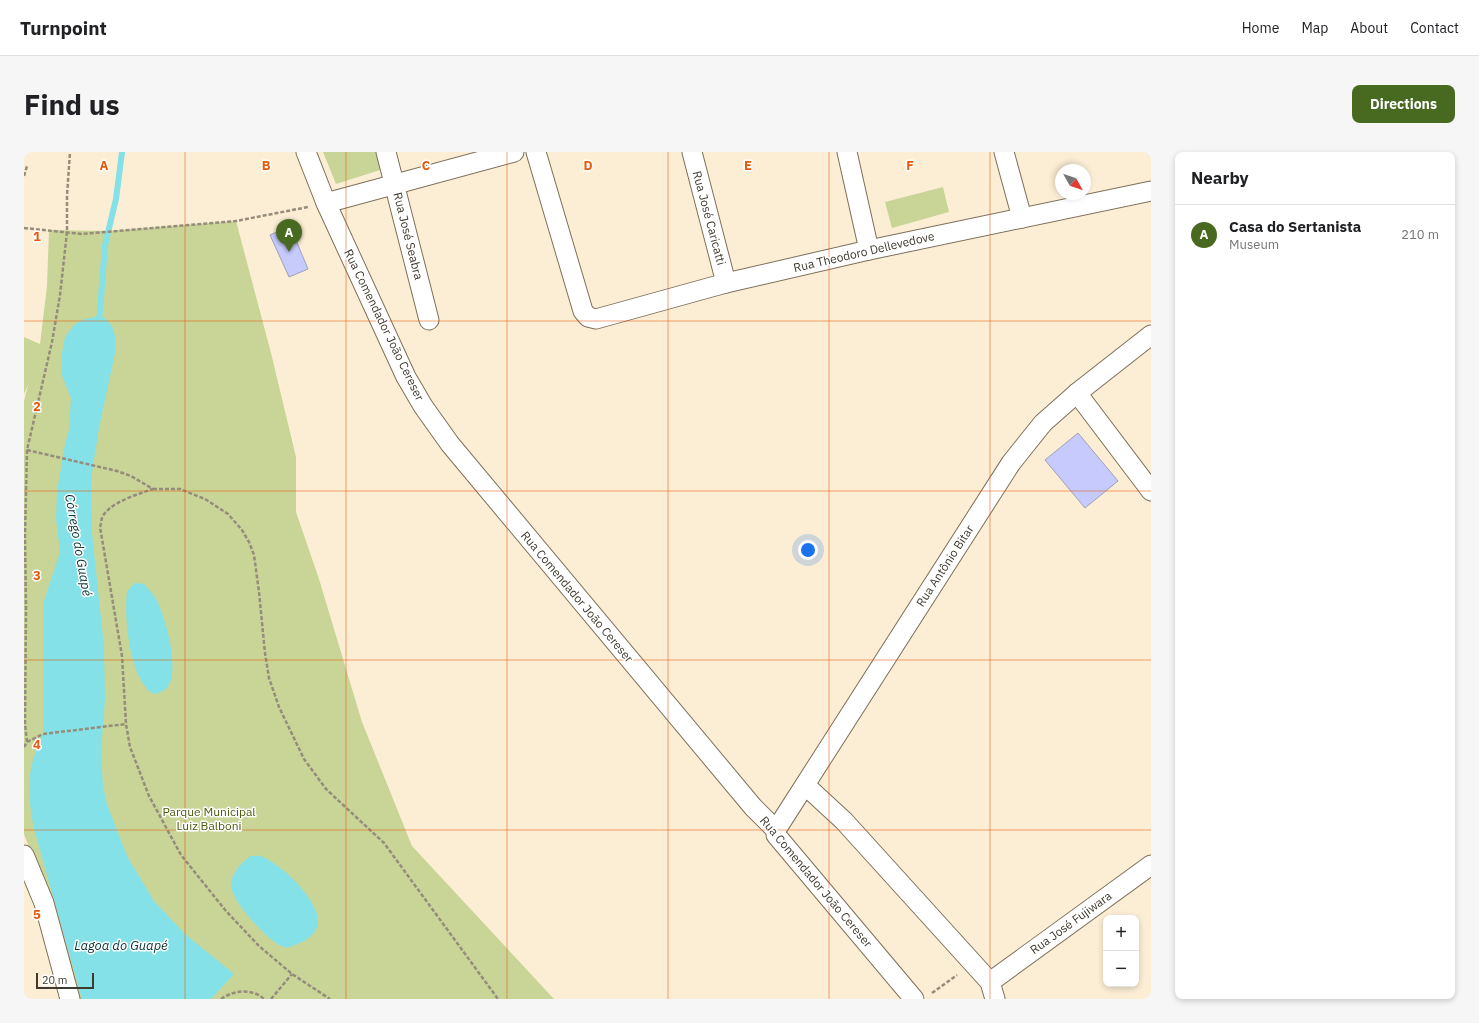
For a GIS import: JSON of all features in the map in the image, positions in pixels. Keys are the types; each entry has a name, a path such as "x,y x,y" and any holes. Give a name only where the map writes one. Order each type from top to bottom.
{"street":[{"name":"Rua Comendador João Cereser","path":"306,152 326,204 406,377 423,406 450,444 753,807 776,830 776,835 922,997"},
{"name":"Rua José Seabra","path":"386,152 429,320"},
{"path":"326,204 514,152"},
{"name":"Rua Theodoro Dellevedove","path":"536,152 583,311 588,317 596,319 726,283 869,250 1151,191"},
{"name":"Rua José Caricatti","path":"692,152 726,283"},
{"path":"847,152 869,250"},
{"path":"1004,152 1022,218"},
{"name":"Rua Antônio Bitar","path":"776,830 1011,463 1043,423 1077,393 1151,335"},
{"path":"1077,393 1151,490"},
{"path":"805,785 844,821 974,963 993,990"},
{"path":"24,855 44,903 70,999"},
{"name":"Rua José Fujiwara","path":"993,990 1151,865"}],"path":[{"path":"27,742 25,724 26,610 24,536 27,450 53,336 60,295 67,232 67,196 70,152"},
{"path":"24,176 27,166"},
{"path":"24,228 82,234 236,221 326,204"},
{"path":"27,450 117,471 131,476 153,489"},
{"path":"330,999 292,974 259,946 226,911 182,855 148,796 130,747 126,724 122,656 100,528 102,518 109,510 131,496 153,489 180,489 205,499 228,514 242,530 254,555 269,678 279,707 304,759 326,789 384,843 498,999"},
{"path":"24,747 27,742 43,734 126,724"},
{"path":"922,997 974,963"},
{"path":"271,999 292,974"},
{"path":"221,999 239,991 250,992 261,996 264,999"}],"green space":[{"path":"323,152 376,152 380,170 336,184"},
{"path":"943,187 949,212 892,228 885,202"},
{"name":"Parque Municipal Luiz Balboni","path":"236,221 271,353 296,457 296,512 319,579 362,722 412,846 554,999 76,999 47,895 24,834 24,401 28,385 24,394 24,337 40,344 47,286 49,230 109,231"}],"water":[{"name":"Lagoa do Guapé","path":"99,316 106,319 112,326 115,336 115,353 99,428 92,472 91,493 92,533 104,647 105,699 101,751 103,787 107,804 127,856 154,901 185,934 234,974 211,999 82,999 34,829 29,792 33,759 43,734 43,604 60,552 56,519 57,491 65,444 69,430 71,398 61,373 62,353 65,337 74,325 82,320"},
{"path":"135,583 144,584 155,597 160,607 170,644 172,657 171,680 167,688 153,694 145,686 138,675 130,647 126,603 127,591"},
{"path":"251,856 261,856 281,868 308,897 315,908 318,918 315,931 308,938 287,948 281,946 270,939 240,906 235,897 231,883 238,868"}],"building":[{"path":"290,226 308,269 289,277 270,235"},
{"path":"1078,433 1118,481 1085,508 1045,460"}],"waterway":[{"name":"Córrego do Guapé","path":"99,323 105,245 116,199 122,152"}],"place":[{"name":"Casa do Sertanista","path":"289,252"}]}
